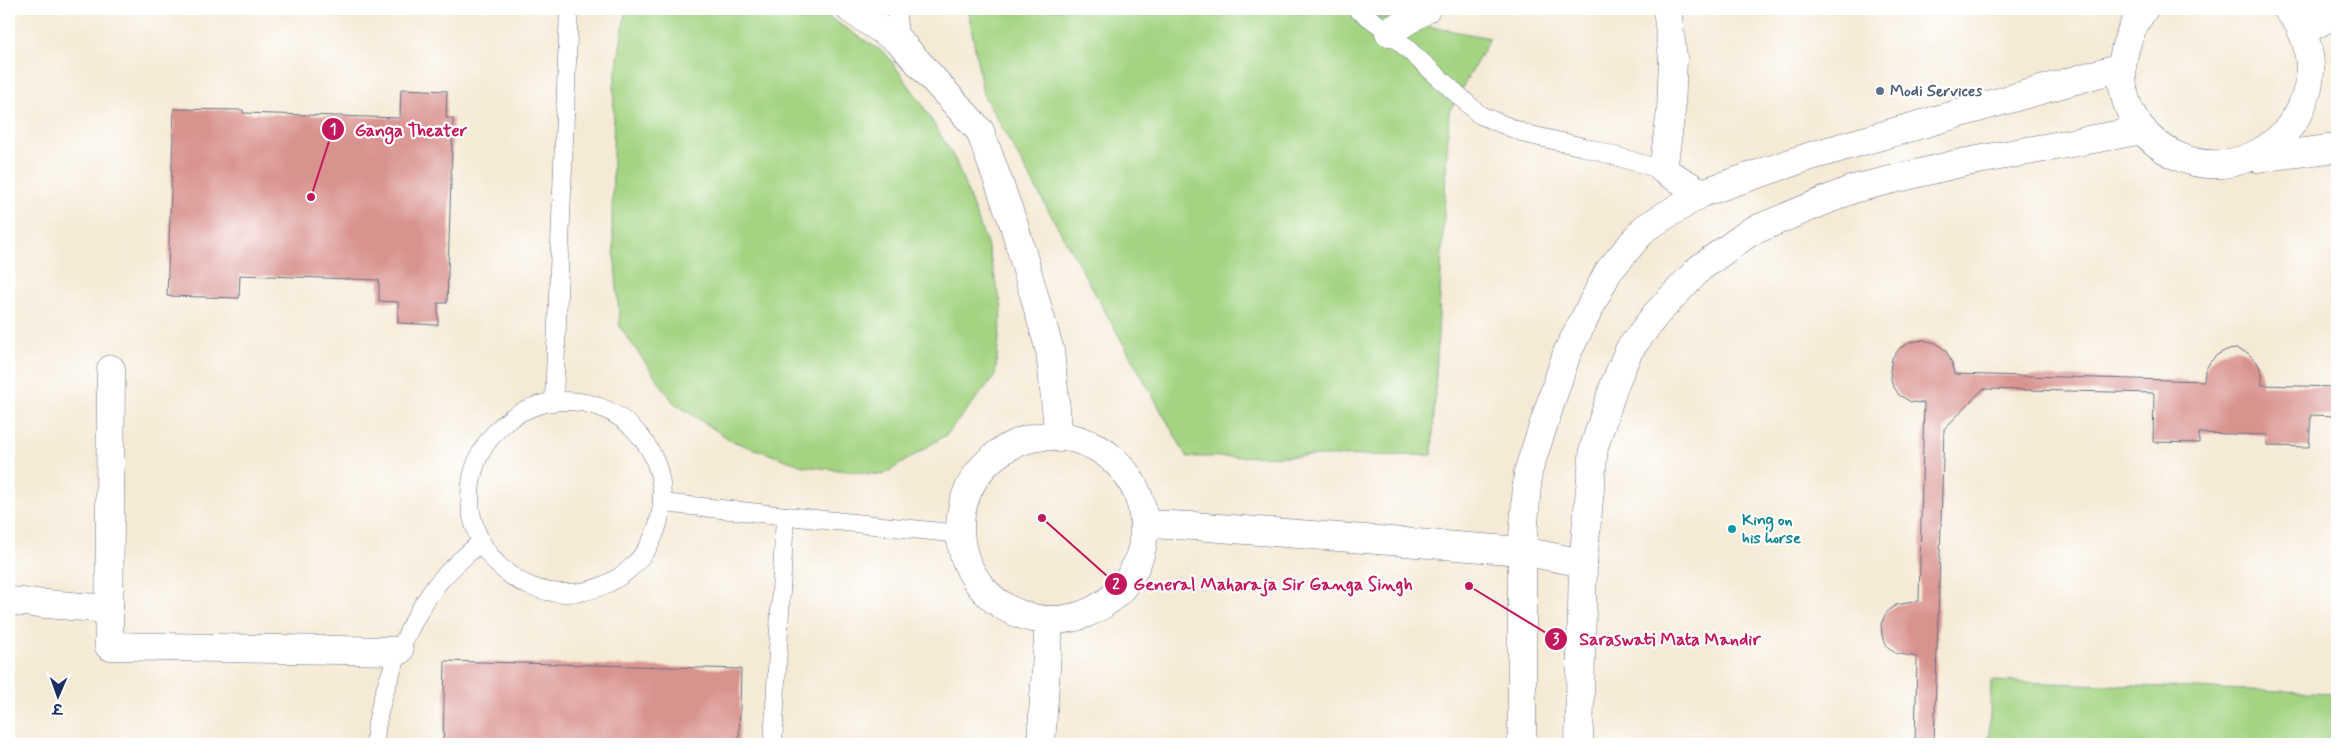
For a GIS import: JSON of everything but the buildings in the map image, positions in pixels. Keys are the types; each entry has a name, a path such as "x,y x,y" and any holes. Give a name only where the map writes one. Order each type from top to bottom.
{"street":[{"path":"850,9 900,42 980,132 1014,225 1050,351 1059,438"},
{"path":"1389,32 1426,9"},
{"path":"1667,9 1673,58 1672,102 1663,170 1702,193"},
{"path":"2144,9 2133,24 2124,45 2121,67 2123,90 2130,110 2142,130 2159,146 2178,157 2199,162 2221,164 2337,148"},
{"path":"2243,160 2264,152 2281,138 2295,121 2305,101 2310,78 2309,54 2302,32 2287,9"},
{"path":"2302,32 2337,13"},
{"path":"1522,744 1522,551 1528,472 1567,353 1608,272 1645,228 1702,193 1811,156 2121,67"},
{"path":"1579,744 1582,563 1594,447 1615,383 1629,350 1657,313 1700,268 1750,232 1853,189 1961,163 2142,130"},
{"path":"111,369 109,646 399,651"},
{"path":"1048,435 1059,438 1104,451 1138,493 1145,524 1140,559 1125,585 1098,610 1049,622 982,592 958,545 966,487 992,455 1024,438 1048,435"},
{"path":"1145,524 1194,526 1522,551 1582,563"},
{"path":"9,601 110,609"},
{"path":"1041,744 1049,622"}],"lane":[{"path":"554,401 569,9"},
{"path":"896,9 900,42"},
{"path":"1357,9 1389,32 1480,115 1526,134 1584,147 1663,170"},
{"path":"554,401 587,403 619,416 644,439 659,470 663,503 656,534 639,560 615,580 586,591 555,593 525,584 499,567 480,542 470,513 470,482 479,452 498,427 524,410 554,401"},
{"path":"663,503 960,534"},
{"path":"773,744 785,516"},
{"path":"374,744 375,725 399,651 432,590 480,542"}],"green space":[{"path":"626,9 816,9 886,54 920,101 955,159 987,244 1002,308 995,376 946,435 883,475 803,466 732,441 674,403 620,327 612,224 614,86"},
{"path":"968,9 1356,9 1359,13 1490,38 1449,112 1432,455 1187,457 983,94"},
{"path":"1991,681 2337,693 2337,744 1989,744"}],"place":[{"name":"Modi Services","path":"1880,91"},
{"name":"Ganga Theater","path":"311,197"},
{"name":"General Maharaja Sir Ganga Singh","path":"1042,518"},
{"name":"King on his horse","path":"1732,529"},
{"name":"Saraswati Mata Mandir","path":"1469,586"}]}
